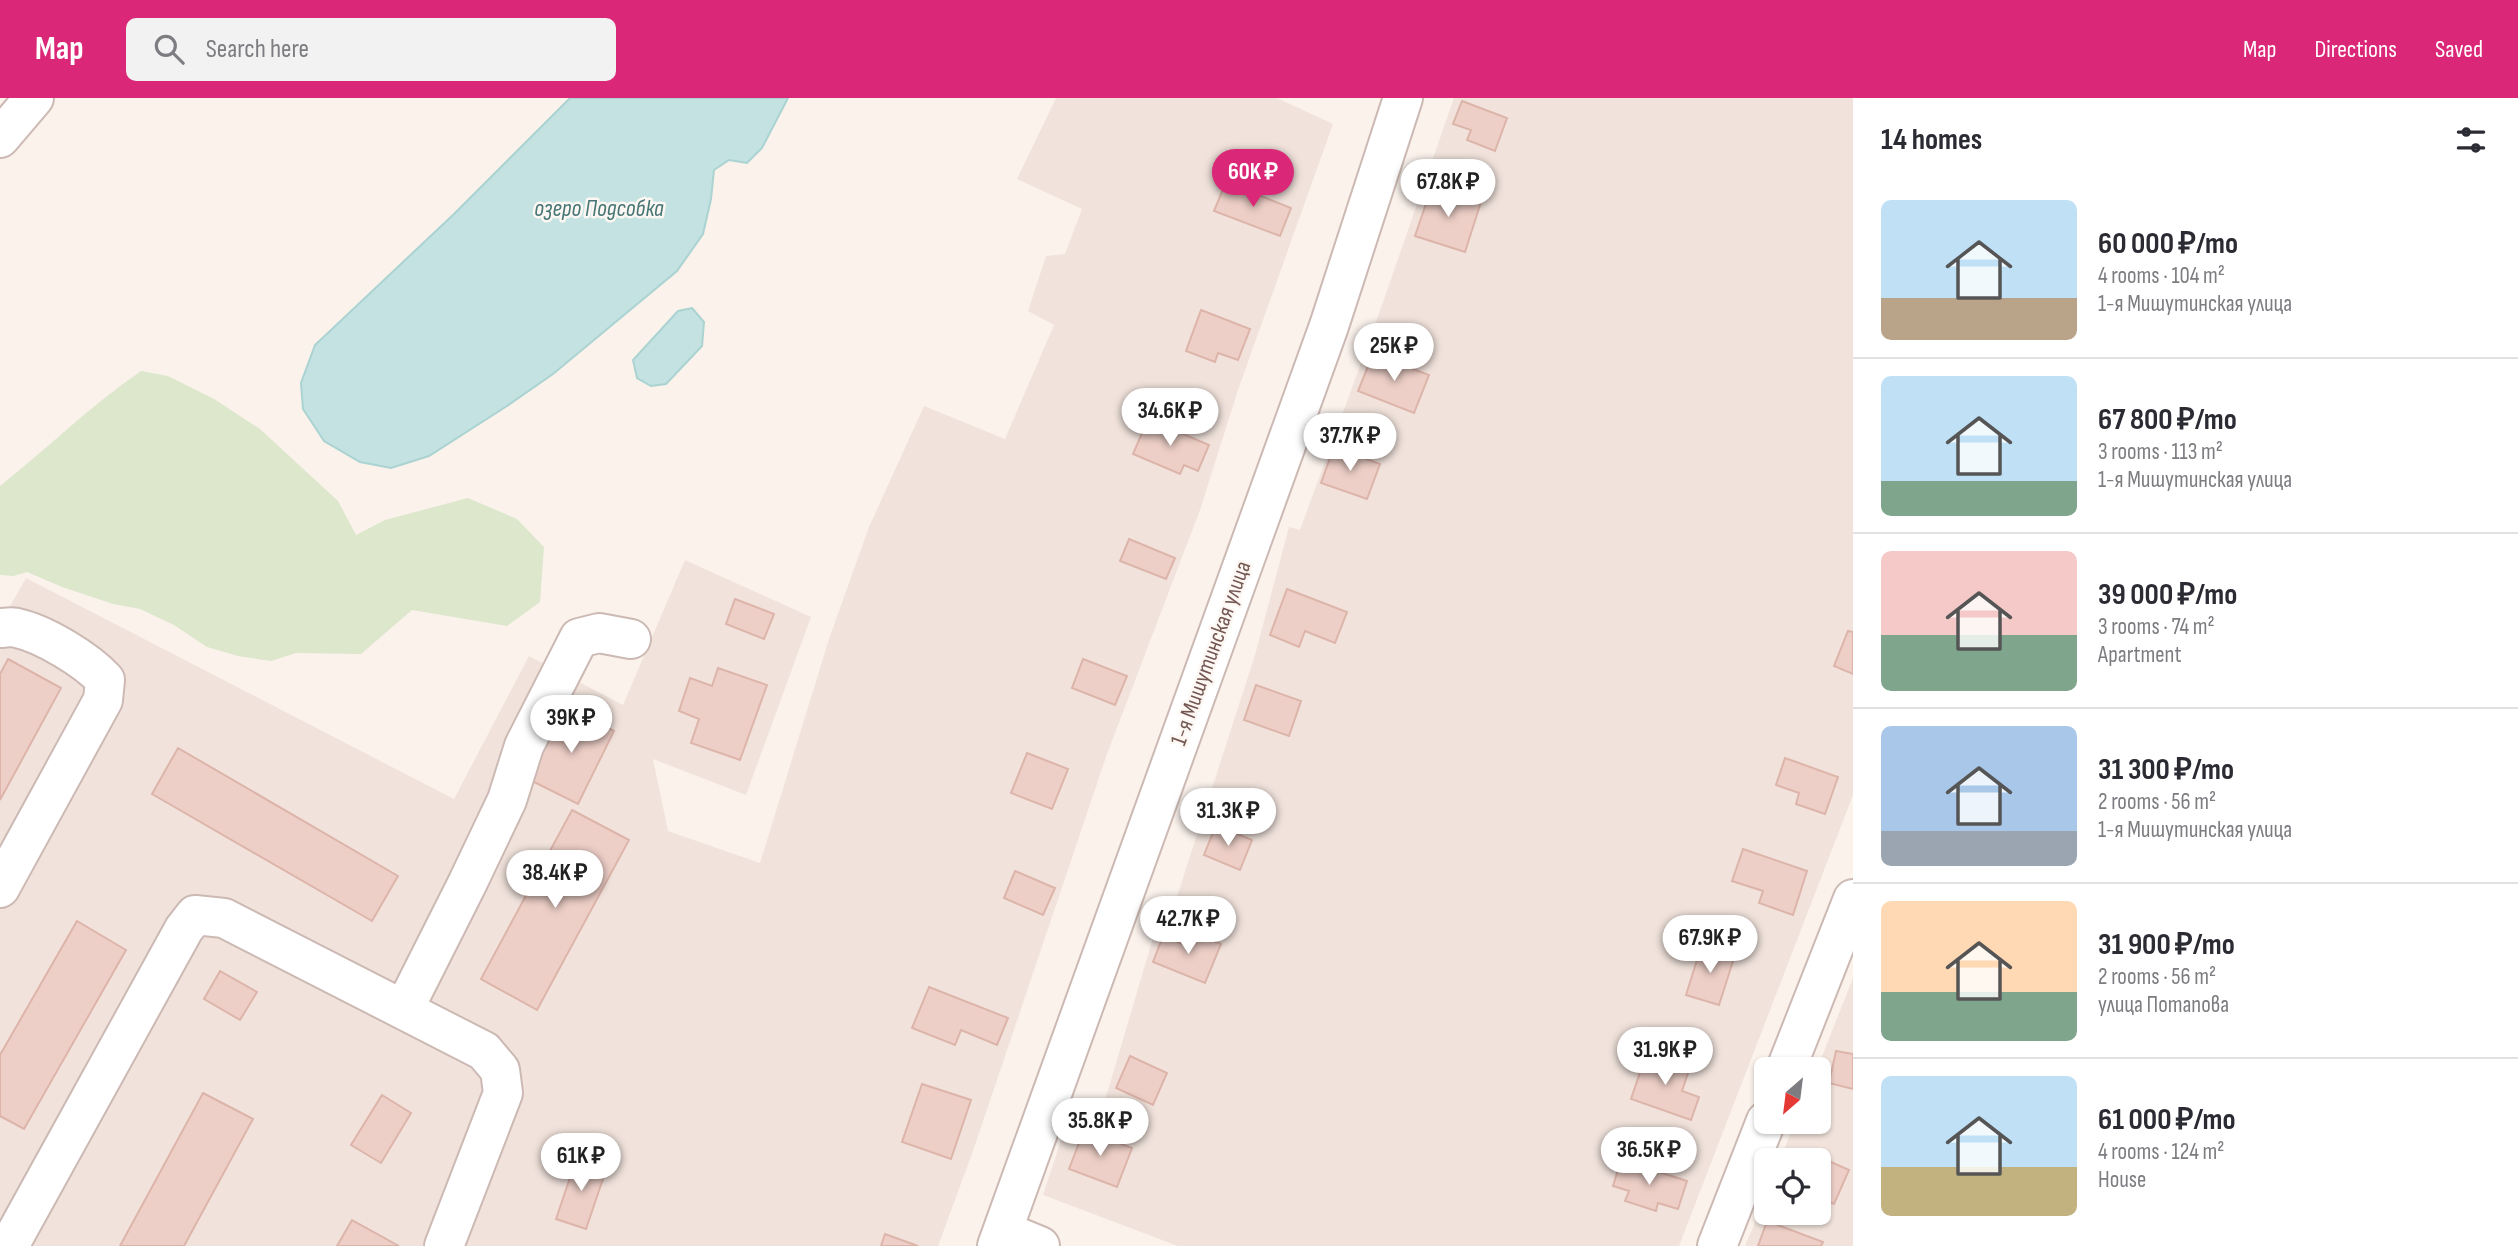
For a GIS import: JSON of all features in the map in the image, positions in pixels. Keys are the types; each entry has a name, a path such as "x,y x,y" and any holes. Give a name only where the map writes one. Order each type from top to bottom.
{"street":[{"path":"0,138 34,98"},
{"name":"1-я Мишутинская улица","path":"1000,1239 1329,326 1403,98"},
{"path":"0,628 15,627 43,638 94,668 105,680 103,700 0,888"},
{"path":"404,1009 496,824 507,800 524,746 579,638 600,633 631,639"},
{"path":"1791,1057 1853,900"},
{"path":"0,1238 9,1246 184,929 195,915 224,918 404,1009 484,1051 500,1070 503,1093 444,1246"},
{"path":"1717,1246 1761,1134"},
{"path":"1000,1239 1040,1246"}],"shaded area":[{"path":"1056,98 1277,98 1333,124 1238,390 1200,510 1107,754 973,1151 938,1246 31,1246 0,1217 0,624 26,578 454,799 529,656 623,705 685,560 811,617 746,795 653,759 668,831 760,863 829,639 869,527 924,406 1005,439 1054,325 1028,311 1046,256 1065,254 1082,209 1017,179"},
{"path":"1454,98 1853,98 1853,795 1679,1246 1178,1246 1043,1195 1072,1107 1101,1114 1163,904 1174,906 1255,655 1289,527 1300,530"},
{"path":"1853,978 1853,1246 1745,1246 1754,1225 1831,1225 1831,1148 1785,1148 1790,1134 1831,1134 1831,1057 1822,1057"}],"green space":[{"path":"141,371 168,376 214,399 260,429 338,501 356,535 385,520 468,498 517,519 544,547 540,602 507,626 412,610 361,654 296,653 271,661 238,656 207,647 174,625 140,609 113,604 27,572 13,576 0,575 0,486"}],"water":[{"name":"озеро Подсобка","path":"570,98 788,98 762,148 747,163 729,160 714,170 703,234 677,271 553,374 429,456 391,468 360,462 324,441 303,409 301,383 315,345 454,214"},
{"path":"692,308 704,322 702,346 666,384 651,386 637,378 633,360 678,311"}],"building":[{"path":"1462,101 1507,118 1495,151 1467,140 1471,130 1453,124"},
{"path":"1226,182 1291,208 1280,236 1214,211"},
{"path":"1432,186 1481,202 1465,252 1415,236"},
{"path":"1201,310 1250,329 1238,360 1218,353 1215,362 1186,351"},
{"path":"1373,354 1429,375 1414,413 1358,391"},
{"path":"1148,419 1209,445 1198,471 1184,465 1180,474 1133,454"},
{"path":"1334,447 1380,464 1367,499 1321,483"},
{"path":"1129,539 1175,558 1166,579 1120,561"},
{"path":"1287,589 1347,612 1335,643 1305,631 1299,647 1270,635"},
{"path":"735,599 774,614 764,639 726,624"},
{"path":"1848,631 1853,632 1853,674 1834,666"},
{"path":"8,659 61,688 0,800 0,674"},
{"path":"1083,659 1127,676 1115,705 1072,688"},
{"path":"718,668 767,685 740,760 691,743 699,719 679,711 690,678 712,686"},
{"path":"1256,685 1301,701 1289,736 1244,720"},
{"path":"565,706 614,731 578,804 528,779"},
{"path":"178,748 398,876 372,921 152,794"},
{"path":"1027,753 1068,769 1052,809 1011,793"},
{"path":"1785,758 1838,777 1825,814 1796,804 1799,793 1776,785"},
{"path":"572,810 629,840 537,1010 481,979"},
{"path":"1216,825 1252,840 1240,870 1204,855"},
{"path":"1743,849 1807,871 1793,915 1759,903 1763,891 1732,881"},
{"path":"1015,871 1055,888 1043,915 1004,898"},
{"path":"77,921 126,950 24,1129 0,1116 0,1055"},
{"path":"1193,933 1221,944 1205,983 1153,962 1163,936 1188,946"},
{"path":"1702,944 1735,955 1719,1005 1686,995"},
{"path":"220,971 257,992 240,1020 204,999"},
{"path":"929,987 1008,1018 997,1045 961,1030 955,1045 912,1028"},
{"path":"1836,1051 1853,1054 1853,1089 1831,1084"},
{"path":"1647,1052 1690,1067 1682,1091 1699,1097 1691,1120 1631,1099"},
{"path":"1130,1056 1167,1073 1153,1105 1116,1088"},
{"path":"922,1084 971,1100 951,1159 902,1142"},
{"path":"203,1093 253,1119 184,1246 120,1246"},
{"path":"382,1095 411,1113 381,1163 351,1145"},
{"path":"1084,1130 1132,1148 1117,1187 1069,1169"},
{"path":"577,1157 607,1167 586,1229 556,1219"},
{"path":"1621,1160 1687,1181 1678,1209 1658,1203 1656,1211 1625,1201 1629,1191 1613,1186"},
{"path":"1831,1162 1849,1170 1834,1204 1831,1203"},
{"path":"352,1220 399,1246 337,1246"},
{"path":"1766,1225 1778,1225 1823,1242 1821,1246 1758,1246"},
{"path":"885,1234 918,1246 881,1246"}]}
